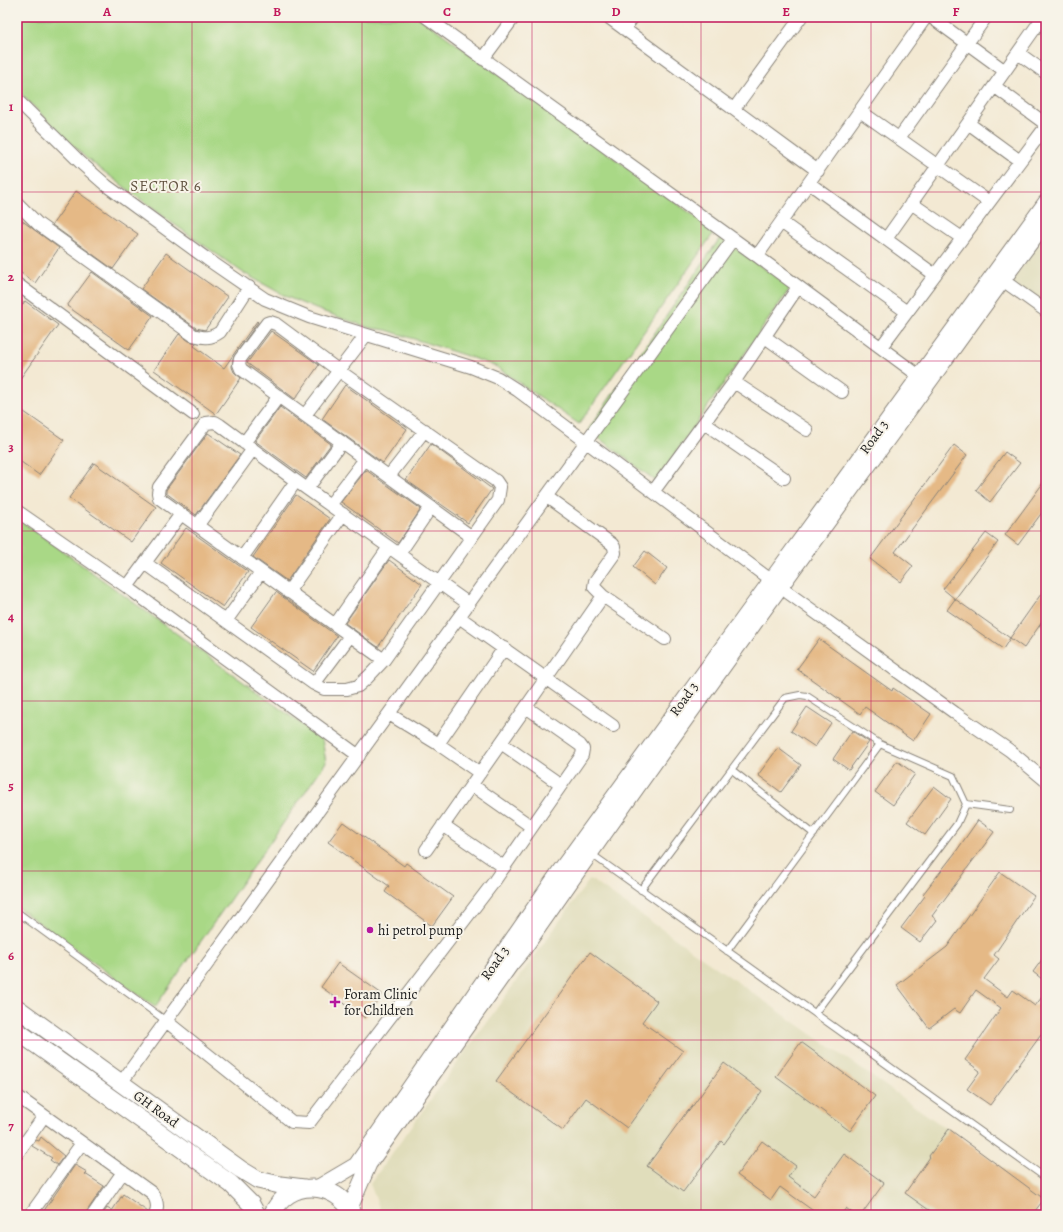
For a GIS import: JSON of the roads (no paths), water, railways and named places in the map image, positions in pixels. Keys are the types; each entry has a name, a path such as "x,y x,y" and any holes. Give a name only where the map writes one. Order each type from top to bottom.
{"main road":[{"name":"GH Road","path":"17,1008 240,1169 258,1180 280,1185 330,1191 341,1198 352,1211"},
{"name":"GH Road","path":"17,1031 231,1184 251,1204 257,1215"},
{"path":"272,1215 282,1200 292,1192 311,1188"}],"street":[{"path":"426,17 757,256 924,379"},
{"path":"483,59 514,17"},
{"path":"608,17 818,170"},
{"path":"624,29 633,17"},
{"path":"734,110 802,17"},
{"path":"757,256 926,17"},
{"path":"931,17 1005,71"},
{"path":"899,138 986,17"},
{"path":"886,239 1043,17"},
{"path":"1018,54 1046,73"},
{"path":"881,347 1044,129 1043,122 994,86"},
{"path":"17,100 82,164 107,186 266,299 309,317 471,367 498,378 517,390 775,584 1009,750 1046,781"},
{"path":"860,111 989,202"},
{"path":"968,123 1020,161"},
{"path":"809,183 935,275"},
{"name":"Road 3","path":"311,1188 356,1165 512,939 584,850 998,277 1046,202"},
{"path":"17,203 38,224 193,334 204,338 213,337 220,332 249,287"},
{"path":"911,203 962,238"},
{"path":"781,222 907,312"},
{"name":"Road 3","path":"998,277 1046,222"},
{"path":"121,1083 733,239"},
{"path":"998,277 1046,311"},
{"path":"17,284 194,414"},
{"path":"653,492 734,382 798,287"},
{"path":"145,563 314,684 324,689 347,690 358,686 384,660 439,582 472,537 498,500 500,487 496,480 338,370 276,324 270,322 267,323 240,359 239,364 241,369 472,537"},
{"path":"305,415 366,335"},
{"path":"765,336 842,392"},
{"path":"734,382 807,430"},
{"path":"197,526 249,446 279,396"},
{"path":"384,660 159,498 159,487 206,423 215,422 296,482 469,604"},
{"path":"704,423 784,478"},
{"path":"389,476 425,430"},
{"path":"307,489 342,442"},
{"path":"330,505 365,459"},
{"path":"242,558 296,482"},
{"path":"547,497 612,544 614,547 615,553 595,581 594,587 603,596 665,639"},
{"path":"335,625 431,507"},
{"path":"17,511 127,587 359,756"},
{"path":"127,587 181,514"},
{"path":"288,592 343,514"},
{"path":"226,621 261,572"},
{"path":"426,850 603,596"},
{"path":"459,617 613,726"},
{"path":"314,684 350,636"},
{"path":"438,744 504,648"},
{"path":"166,1021 292,1122 310,1123 504,868 582,756 583,749 580,744 526,707"},
{"path":"389,714 438,744 480,773"},
{"path":"501,743 561,785"},
{"path":"472,784 532,827"},
{"path":"443,825 504,868"},
{"name":"Road 3","path":"352,1211 369,1164 511,964 523,950 584,850"},
{"path":"17,1096 152,1193 156,1200 157,1207 155,1215"},
{"path":"17,1154 44,1116"},
{"path":"30,1215 82,1143"},
{"path":"93,1215 123,1172"}],"lane":[{"path":"641,890 785,698 800,695 807,696 880,744 953,776 966,804 957,824 815,1013"},
{"path":"727,951 880,744"},
{"path":"732,770 814,834"},
{"path":"966,804 1010,810"},
{"path":"584,850 1046,1178"},
{"path":"17,912 166,1021"}],"place":[{"name":"hi petrol pump","path":"370,930"},
{"name":"Foram Clinic for Children","path":"335,1002"}],"district":[{"name":"SECTOR 6","path":"166,186"}]}
